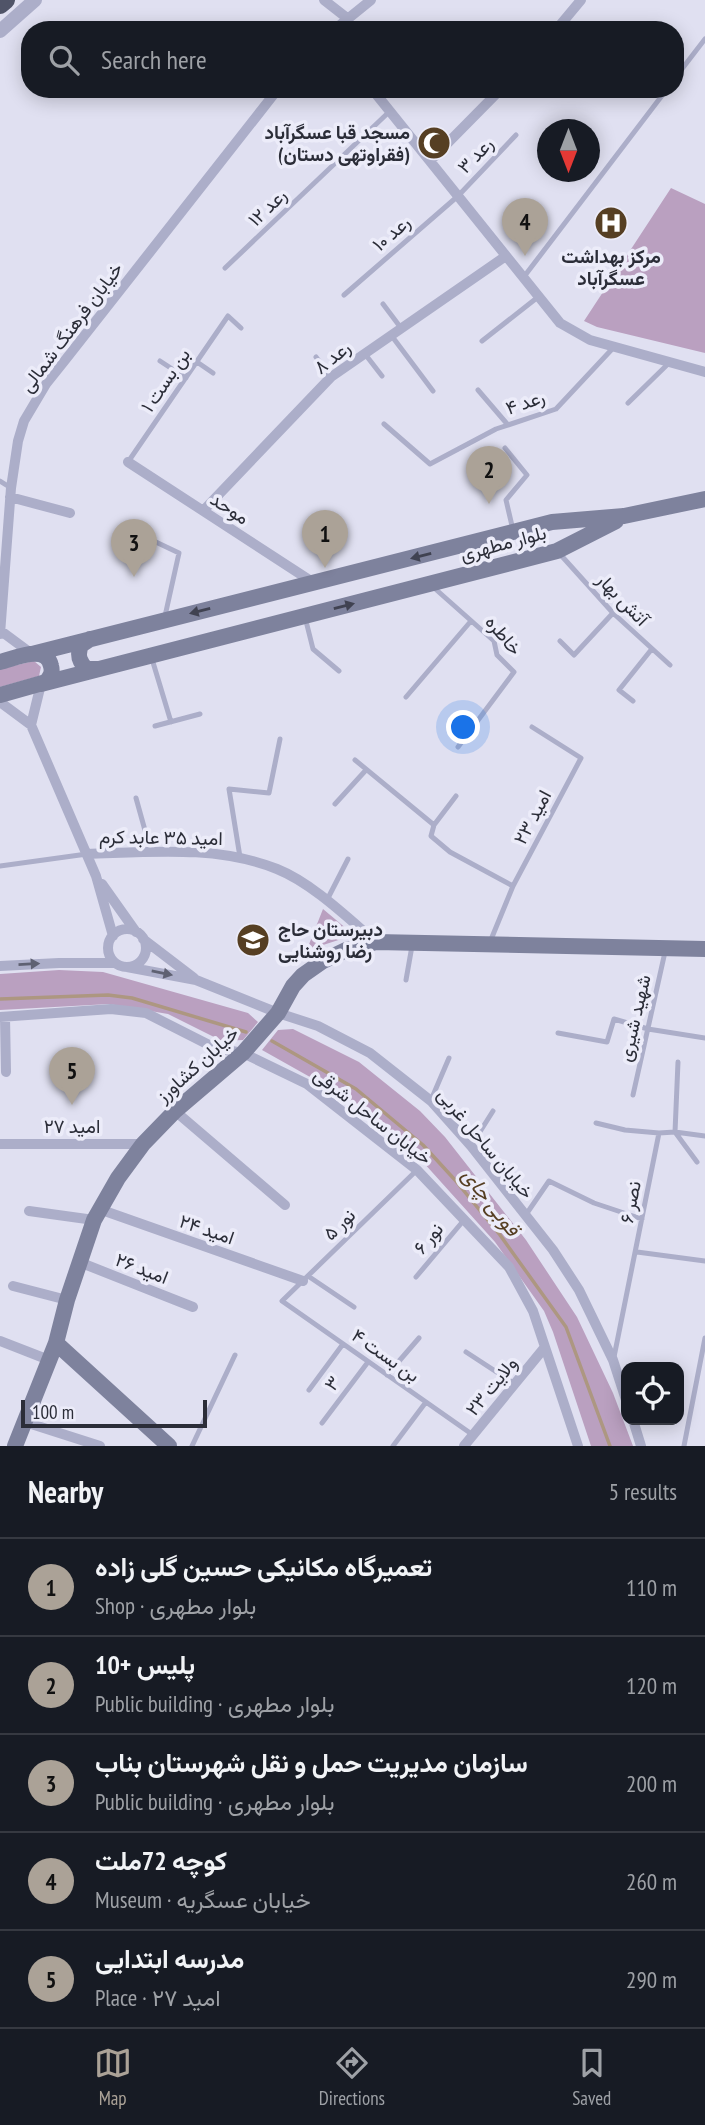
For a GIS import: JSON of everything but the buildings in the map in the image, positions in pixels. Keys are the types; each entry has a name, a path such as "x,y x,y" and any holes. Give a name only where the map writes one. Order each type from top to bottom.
{"highway":[{"path":"0,5 6,0"}],"main road":[{"path":"624,516 705,499"},
{"name":"بلوار مطهری","path":"0,662 552,522 624,516"},
{"name":"بلوار مطهری","path":"0,695 550,553 624,516"},
{"path":"534,527 544,527 553,540 550,553"},
{"path":"90,639 81,645 78,656 87,669 97,669"},
{"path":"32,654 43,654 50,662 51,673 46,682 41,684"},
{"name":"خیابان کشاورز","path":"15,1446 56,1343 79,1262 97,1214 118,1178 143,1144 175,1111 243,1053 278,1013 293,986 312,968 346,950 376,942 705,949"},
{"path":"56,1343 169,1446"}],"street":[{"path":"0,31 35,0"},
{"path":"324,0 347,18"},
{"path":"344,21 371,0"},
{"path":"564,21 581,0"},
{"name":"خیابان فرهنگ شمالی","path":"32,654 0,633 14,461 24,421 46,384 271,98"},
{"path":"379,98 555,318 569,330 590,340 705,372"},
{"path":"430,161 492,98"},
{"name":"رعد ۸","path":"202,511 331,377 506,256"},
{"name":"موحد","path":"128,462 314,583"},
{"path":"11,493 70,513"},
{"path":"31,725 41,684"},
{"path":"0,702 31,725 96,876 113,936"},
{"name":"امید ۳۵ عابد کرم","path":"87,854 179,851 240,857 279,870 327,900 376,942"},
{"name":"خیابان ساحل غربی","path":"96,876 139,935 197,980"},
{"path":"0,966 59,962 115,963 127,967 138,964 144,955 145,944 139,935 121,930 113,936 108,947 115,963"},
{"name":"خیابان ساحل غربی","path":"127,967 197,980 318,1026 370,1053 431,1101 471,1146 553,1251 579,1290 613,1360 621,1385"},
{"name":"خیابان ساحل شرقی","path":"3,1017 111,1009 146,1013 215,1048 243,1053 307,1084 417,1170 509,1267 533,1311 578,1446"},
{"path":"3,1017 6,1072"},
{"path":"175,1111 285,1205"},
{"name":"امید ۲۷","path":"0,1144 143,1144"},
{"name":"امید ۲۴","path":"29,1211 97,1214 305,1278"},
{"name":"امید ۲۶","path":"79,1262 193,1307"},
{"path":"13,1286 67,1300"},
{"path":"0,1341 49,1360"},
{"name":"ولایت ۲۳","path":"464,1446 545,1347"},
{"path":"25,1422 100,1446"},
{"path":"635,1425 641,1446"}],"lane":[{"path":"684,66 705,39"},
{"path":"523,278 660,98"},
{"name":"رعد ۱۲","path":"225,268 390,111"},
{"name":"رعد ۳","path":"458,196 516,135"},
{"name":"رعد ۱۰","path":"344,295 458,196"},
{"path":"482,341 538,297"},
{"path":"383,304 401,328"},
{"name":"بن بست ۱","path":"128,462 228,316 241,328"},
{"path":"391,335 433,391"},
{"name":"رعد ۴","path":"384,424 430,464 508,425 556,409 614,347"},
{"path":"365,354 382,376"},
{"path":"316,357 331,377"},
{"path":"160,361 186,378"},
{"path":"197,362 213,373"},
{"path":"628,403 670,362"},
{"path":"478,390 508,425"},
{"path":"505,448 527,475 506,500 513,532"},
{"path":"0,481 11,493"},
{"path":"139,534 179,553 164,621"},
{"name":"آتش بهار","path":"550,553 670,665"},
{"name":"خاطره","path":"430,584 494,641 498,655 514,672 458,747"},
{"path":"559,641 574,655 613,613"},
{"path":"304,616 313,649 339,671"},
{"path":"406,697 471,621"},
{"path":"633,701 619,690 651,650"},
{"path":"151,656 171,722"},
{"path":"155,726 200,714"},
{"name":"امید ۲۳","path":"489,944 513,886 581,758 532,727"},
{"path":"240,857 229,789 269,793 280,739"},
{"path":"355,760 434,825"},
{"path":"335,804 366,770"},
{"path":"456,796 434,825 431,836 450,852 513,886"},
{"path":"136,799 151,852"},
{"path":"0,866 87,854"},
{"path":"327,900 348,859"},
{"path":"406,980 412,943"},
{"name":"شهید شیری","path":"633,1096 666,948"},
{"path":"558,1033 607,1042 614,1019 648,1029 705,1038"},
{"path":"431,1101 449,1058"},
{"path":"678,1062 675,1132 696,1162"},
{"path":"471,1146 493,1111"},
{"path":"596,1123 625,1130 705,1136"},
{"name":"نصر ۶","path":"613,1360 659,1133"},
{"name":"نور ۵","path":"282,1301 417,1170"},
{"path":"525,1216 549,1181 594,1203 642,1219"},
{"name":"نور ۶","path":"416,1276 464,1220"},
{"path":"637,1252 705,1261"},
{"path":"305,1278 354,1307"},
{"name":"بن بست ۴","path":"282,1301 473,1435"},
{"path":"387,1375 419,1338"},
{"path":"684,1446 705,1338"},
{"path":"309,1390 343,1344"},
{"path":"466,1352 515,1384"},
{"path":"192,1446 235,1355"},
{"name":"۳","path":"322,1423 368,1362"},
{"path":"393,1446 426,1402"}],"shaded area":[{"path":"671,188 705,204 705,353 597,327 584,321"},
{"path":"34,661 41,667 39,676 0,687 0,669"},
{"path":"323,909 354,935 323,945 304,957"},
{"path":"59,970 103,972 248,1013 258,1022 243,1040 222,1041 168,1014 109,1004 0,1010 0,974"},
{"path":"293,1029 359,1062 420,1111 445,1137 526,1240 577,1317 613,1393 621,1414 621,1425 625,1425 633,1446 591,1446 544,1311 495,1242 423,1162 342,1095 262,1050 278,1030"}],"waterway":[{"name":"قوبی چای","path":"0,999 108,995 132,998 246,1032"},
{"name":"قوبی چای","path":"272,1041 356,1089 423,1145 455,1180 500,1235 566,1327 610,1446"}],"place":[{"name":"مسجد قبا عسگرآباد (فقراوتهی دستان)","path":"434,143"},
{"name":"مرکز بهداشت عسگرآباد","path":"611,223"},
{"name":"کوچه 72ملت","path":"525,256"},
{"name":"پلیس +10","path":"489,504"},
{"name":"تعمیرگاه مکانیکی حسین گلی زاده","path":"325,568"},
{"name":"سازمان مدیریت حمل و نقل شهرستان بناب","path":"134,577"},
{"name":"دبیرستان حاج رضا روشنایی","path":"253,940"},
{"name":"مدرسه ابتدایی","path":"72,1105"}]}
